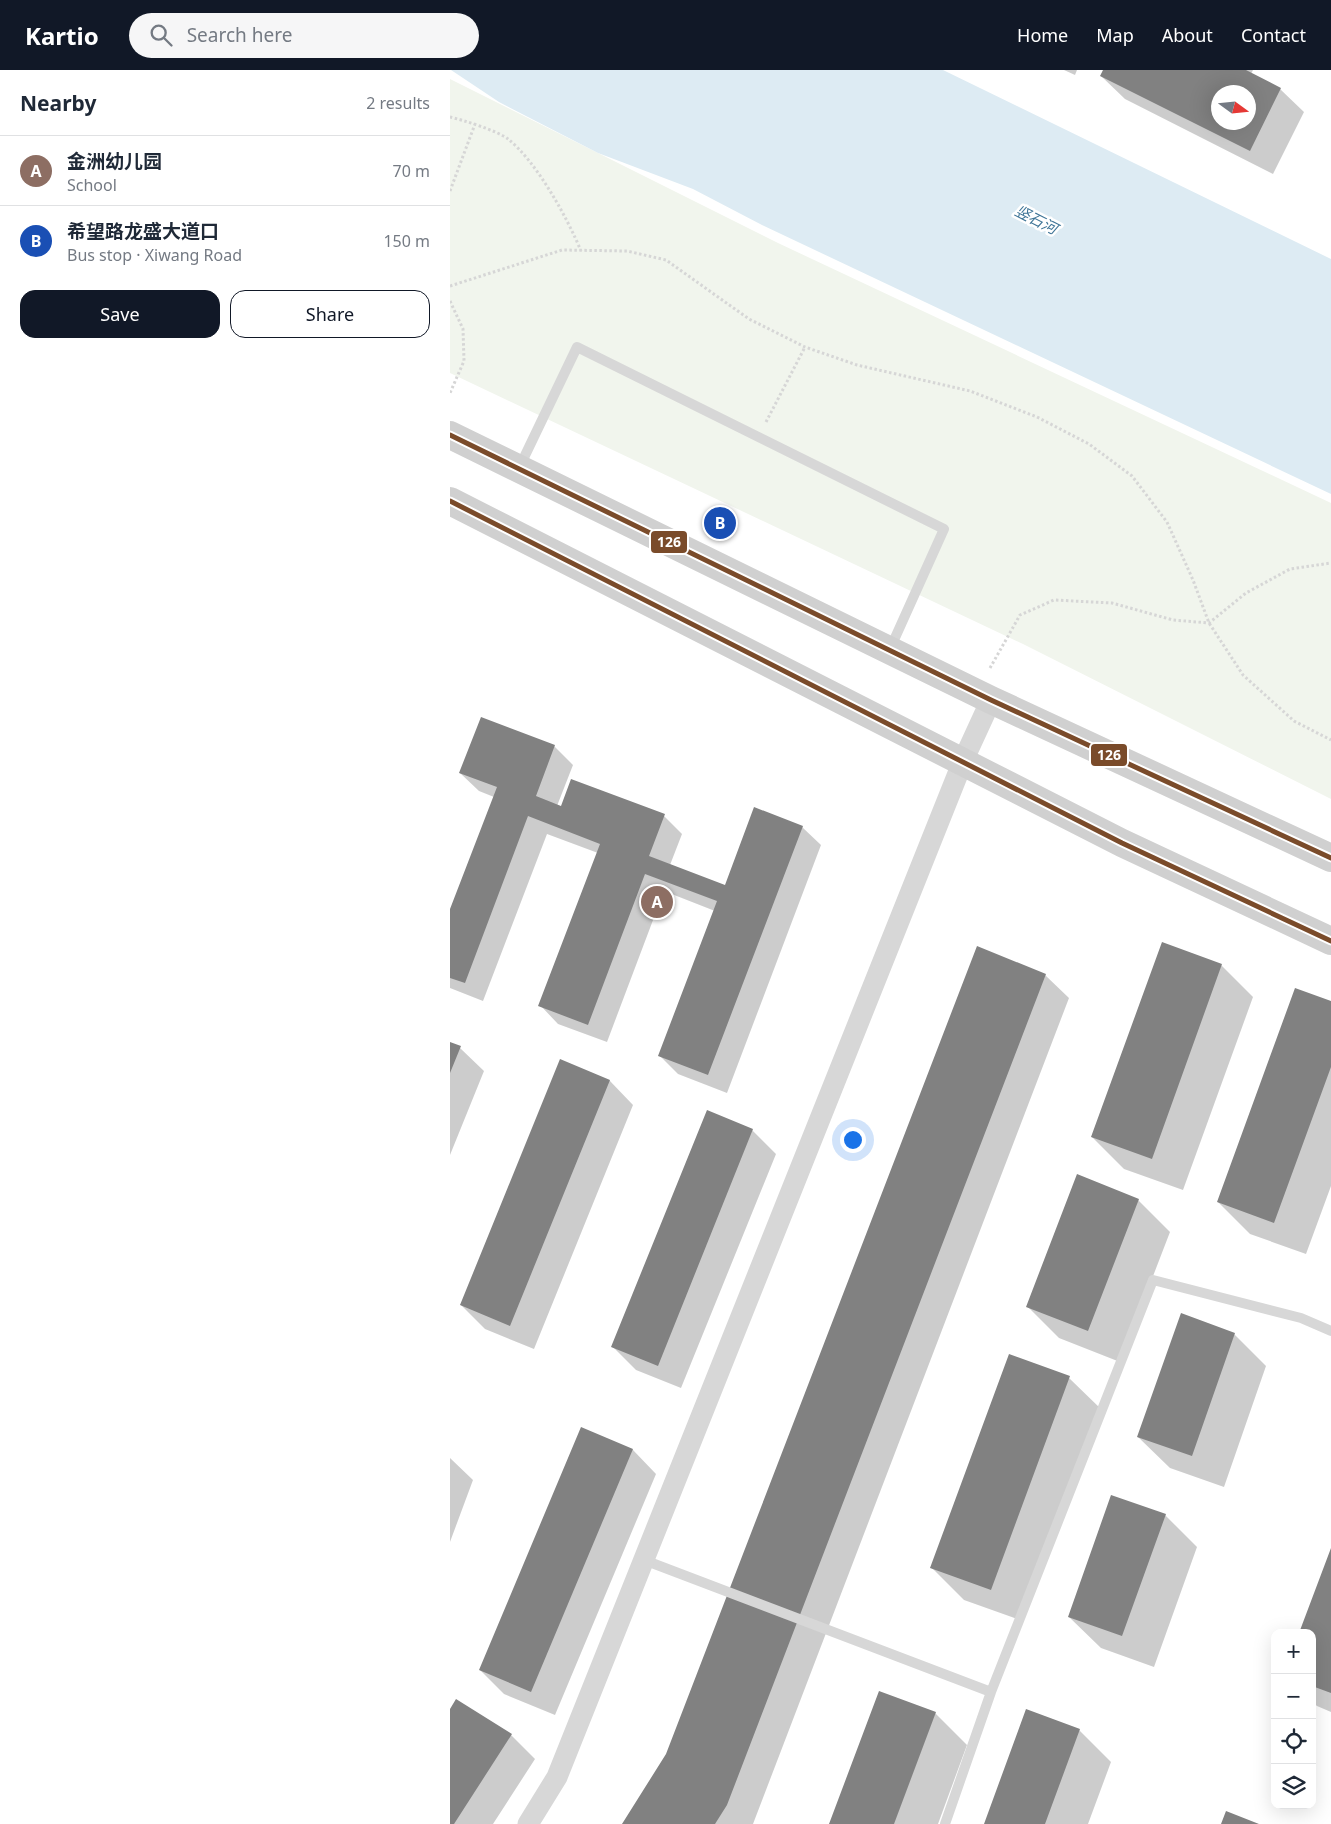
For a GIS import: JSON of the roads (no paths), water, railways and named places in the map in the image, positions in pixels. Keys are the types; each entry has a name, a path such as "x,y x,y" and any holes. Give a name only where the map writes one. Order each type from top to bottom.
{"main road":[{"path":"450,435 983,696 1331,858"},
{"path":"450,501 1122,843 1331,941"}],"street":[{"path":"528,1824 557,1777 963,761 983,696"}],"lane":[{"path":"518,469 577,348 944,529 890,650"},
{"path":"945,1824 991,1692 1153,1280 1301,1318 1331,1331"},
{"path":"644,1560 991,1692"}],"water":[{"name":"竖石河","path":"451,70 943,70 1331,259 1331,494 762,225 693,189 598,153 499,102"}],"place":[{"name":"希望路龙盛大道口","path":"720,523"},
{"name":"金洲幼儿园","path":"657,902"}]}
